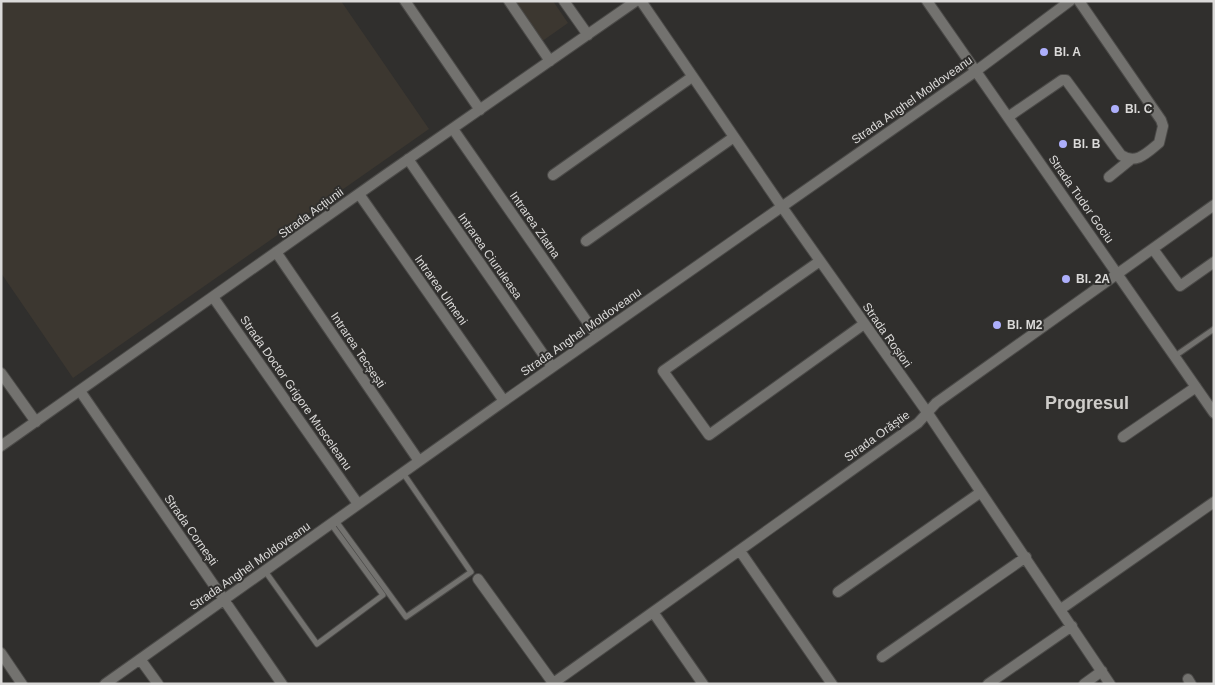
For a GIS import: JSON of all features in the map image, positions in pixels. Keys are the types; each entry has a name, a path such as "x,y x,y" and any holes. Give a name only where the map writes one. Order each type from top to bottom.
{"street":[{"path":"404,1 480,110"},
{"path":"509,1 550,61"},
{"path":"564,1 588,35"},
{"name":"Strada Acțiunii","path":"1,446 636,1"},
{"name":"Strada Roșiori","path":"641,1 782,207 1026,556 1110,684"},
{"name":"Strada Tudor Gociu","path":"927,1 1214,413"},
{"name":"Strada Anghel Moldoveanu","path":"105,684 552,367 976,71 1070,1"},
{"path":"1079,1 1161,120 1163,126 1159,143 1139,158 1130,160 1110,177"},
{"path":"553,175 692,77"},
{"path":"1008,117 1062,80 1066,80 1121,155 1130,160"},
{"name":"Intrarea Zlatna","path":"453,129 597,336"},
{"path":"586,241 734,137"},
{"name":"Intrarea Ciuruleasa","path":"408,159 552,367"},
{"name":"Intrarea Ulmeni","path":"359,194 504,401"},
{"name":"Strada Orăștie","path":"552,683 918,423 936,403 1214,205"},
{"path":"1153,248 1180,286 1214,262"},
{"name":"Intrarea Tecșești","path":"276,252 419,461"},
{"path":"820,261 663,371 708,434 864,324"},
{"name":"Strada Doctor Grigore Musceleanu","path":"212,297 358,504"},
{"path":"1,373 36,422"},
{"path":"1123,437 1196,387"},
{"name":"Strada Cornești","path":"80,391 282,684"},
{"path":"838,592 981,492"},
{"path":"1060,609 1214,502"},
{"path":"740,550 832,684"},
{"path":"882,657 1026,556"},
{"path":"478,579 552,683"},
{"path":"653,612 703,684"},
{"path":"988,684 1072,626"},
{"path":"1,653 22,684"},
{"path":"140,659 158,684"},
{"path":"1084,684 1102,671"}],"lane":[{"path":"1175,356 1214,329"},
{"path":"333,522 406,617 471,572 403,473"},
{"path":"265,570 317,644 383,595 333,522"}],"shaded area":[{"path":"1,1 341,1 429,129 73,378 1,273"},
{"path":"513,1 553,1 568,23 541,42"}],"place":[{"name":"Bl. A","path":"1044,52"},
{"name":"Bl. C","path":"1115,109"},
{"name":"Bl. B","path":"1063,144"},
{"name":"Bl. 2A","path":"1066,279"},
{"name":"Bl. M2","path":"997,325"}],"district":[{"name":"Progresul","path":"1087,403"}]}
